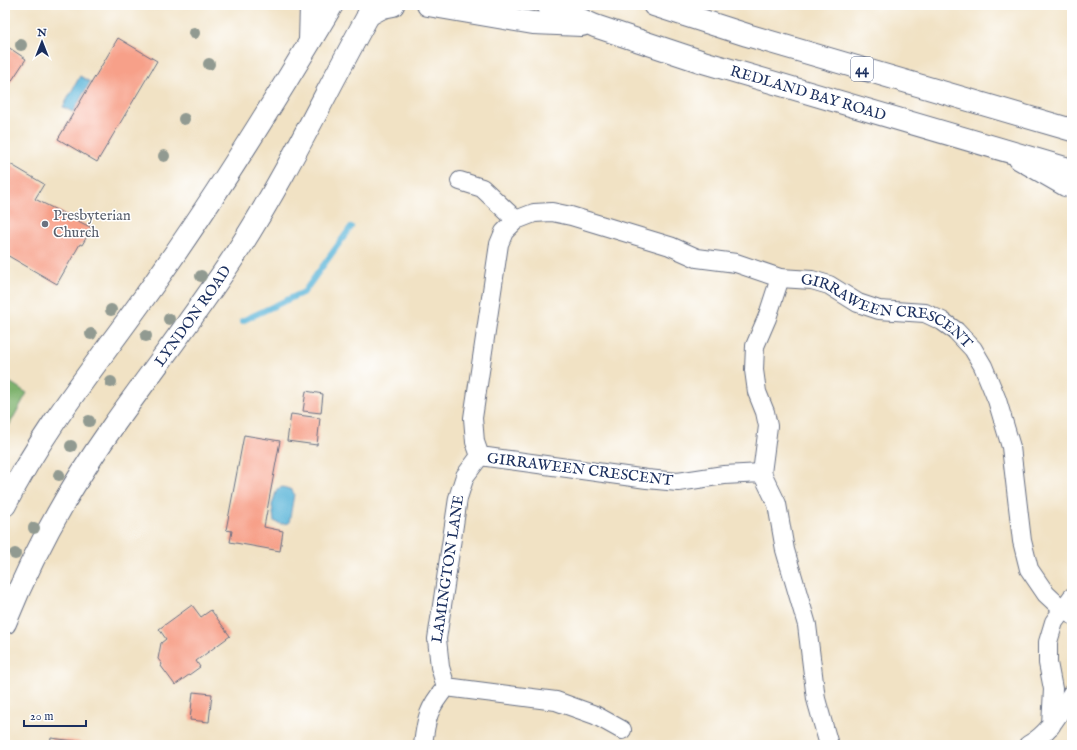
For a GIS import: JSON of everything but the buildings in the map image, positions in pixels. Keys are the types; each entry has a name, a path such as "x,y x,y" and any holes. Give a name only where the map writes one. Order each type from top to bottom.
{"main road":[{"path":"310,41 311,5"},
{"path":"5,505 59,414 194,228 332,5"},
{"path":"371,10 393,5"},
{"path":"428,5 533,23 595,26"},
{"name":"REDLAND BAY ROAD","path":"548,5 595,26 703,62 992,145 1072,170"},
{"name":"44","path":"654,5 747,36 1072,130"},
{"name":"LYNDON ROAD","path":"5,623 18,591 41,543 68,494 112,428 237,252 274,191 371,10"}],"street":[{"path":"992,145 1065,187 1072,189"},
{"path":"460,181 482,188 516,220"},
{"name":"GIRRAWEEN CRESCENT","path":"762,473 724,475 678,482 480,456 475,442 473,418 499,244 504,232 516,220 534,213 552,212 571,216 670,246 697,258 736,263 780,278 812,280 829,285 858,303 878,310 925,313 942,321 956,331 972,349 983,366 997,400 1011,447 1022,541 1029,569 1041,588 1069,607"},
{"path":"780,278 767,318 755,346 754,370 757,392 765,412 768,426 762,473 777,504 785,550 807,625 816,698 829,745"},
{"name":"LAMINGTON LANE","path":"446,687 440,667 438,640 458,498 464,476 480,456"},
{"path":"1051,726 1053,689 1048,663 1048,642 1054,622 1069,607"},
{"path":"423,745 429,714 434,701 446,687 556,701 595,715 622,730"},
{"path":"1028,745 1042,736 1051,726 1072,693"}],"green space":[{"path":"5,379 27,393 5,433"}],"water":[{"path":"80,76 90,82 73,112 63,107"},
{"path":"283,487 292,490 294,494 289,523 281,524 274,521 272,505 277,489"}],"waterway":[{"path":"242,321 304,292 351,227"}],"place":[{"name":"Presbyterian Church","path":"45,224"}]}
